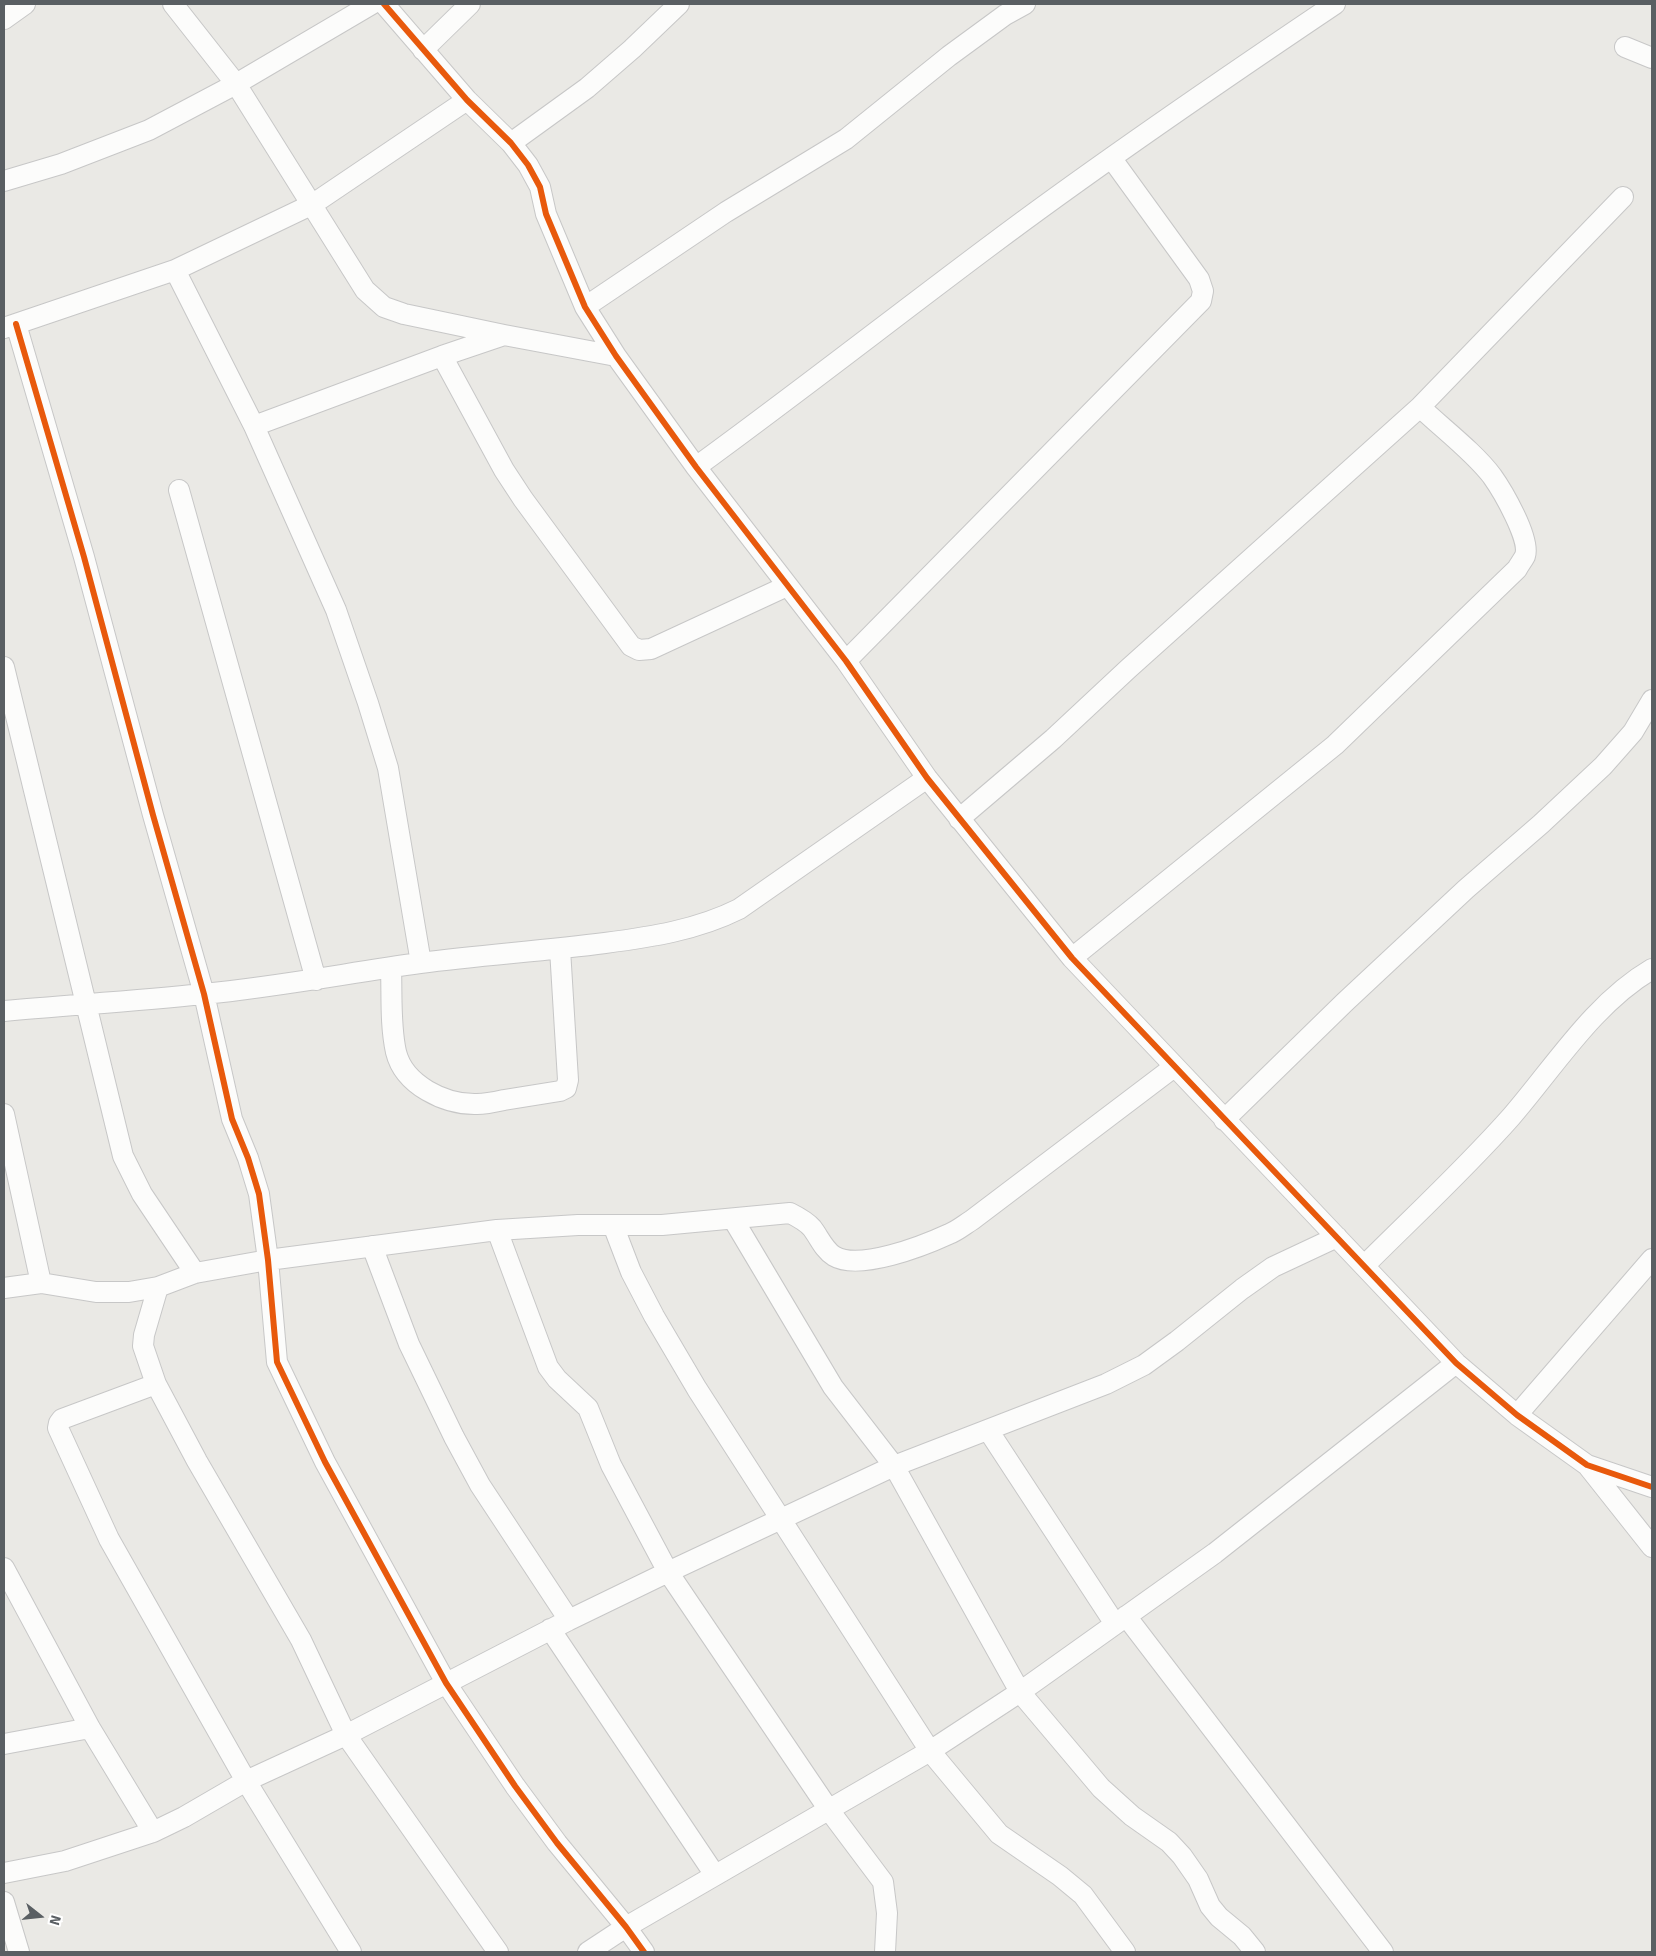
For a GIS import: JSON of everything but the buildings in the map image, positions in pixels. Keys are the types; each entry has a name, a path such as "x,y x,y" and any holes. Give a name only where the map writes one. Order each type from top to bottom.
{"street":[{"path":"4,18 25,4"},
{"path":"173,4 236,84 313,204 365,290 384,307 404,314 616,356"},
{"path":"4,181 61,164 149,130 236,84 372,4"},
{"path":"384,4 466,100 511,143 528,165 540,187 546,214 585,307 616,356 696,468 846,661 927,778 1072,958 1456,1363 1517,1415 1587,1465 1652,1547"},
{"path":"423,50 470,4"},
{"path":"511,143 586,88 632,49 679,4"},
{"path":"585,307 726,212 846,139 949,56 1005,15 1025,4"},
{"path":"696,468 803,389 991,244 1202,94 1335,4"},
{"path":"1625,47 1652,58"},
{"path":"466,100 313,204 175,270 10,326 84,557 153,815 204,994 232,1119 248,1158 259,1194 268,1260 277,1362 325,1462 446,1683 515,1786 557,1843 626,1927 644,1952"},
{"path":"846,661 1200,301 1203,291 1198,279 1112,158"},
{"path":"959,818 1052,739 1420,407 1624,197"},
{"path":"175,270 254,426 336,610 388,768 421,963"},
{"path":"254,426 504,335"},
{"path":"442,356 504,470 523,499 631,646 639,650 651,648 788,586"},
{"path":"1072,958 1335,746 1517,569 1525,555 1525,541 1520,525 1492,476 1420,407"},
{"path":"179,490 316,980"},
{"path":"4,667 123,1156 142,1194 195,1274"},
{"path":"1224,1120 1345,1002 1466,889 1541,824 1603,766 1633,732 1652,700"},
{"path":"4,1011 204,994 316,980 421,963 560,949 646,937 717,920 740,909 927,778"},
{"path":"391,968 392,1023 396,1052 403,1068 414,1081 429,1091 457,1103 478,1104 560,1091 566,1088 568,1080 560,949"},
{"path":"1364,1266 1448,1183 1510,1117 1586,1027 1613,999 1632,981 1652,969"},
{"path":"4,1288 41,1283 96,1292 129,1292 158,1287 195,1274 268,1260 497,1230 662,1225 790,1213 802,1219 811,1227 831,1254 852,1262 899,1253 950,1234 972,1220 1174,1067"},
{"path":"4,1114 41,1283"},
{"path":"733,1219 833,1387 894,1466 1020,1692 1101,1788 1132,1816 1169,1842 1182,1856 1198,1879 1210,1906 1219,1917 1242,1936 1255,1952"},
{"path":"613,1225 630,1272 697,1388 930,1751 999,1834 1060,1876 1083,1895 1125,1952"},
{"path":"497,1230 548,1367 557,1379 588,1408 611,1465 668,1572 829,1810 883,1882 887,1913 885,1952"},
{"path":"4,1873 65,1860 153,1832 184,1817 246,1781 346,1735 550,1629 668,1572 894,1466 1106,1384 1144,1365 1273,1267 1337,1237"},
{"path":"372,1246 409,1344 454,1437 480,1485 569,1620"},
{"path":"1517,1415 1652,1259"},
{"path":"158,1287 144,1335 144,1346 156,1384 197,1461 301,1640 346,1735 498,1952"},
{"path":"588,1952 626,1927 930,1751 1020,1692 1215,1554 1456,1363"},
{"path":"156,1384 62,1419 58,1428 109,1539 246,1781 351,1952"},
{"path":"988,1430 1121,1620 1383,1952"},
{"path":"1587,1465 1652,1487"},
{"path":"4,1568 90,1728 153,1832"},
{"path":"550,1629 715,1875"},
{"path":"4,1744 90,1728"},
{"path":"4,1902 19,1952"}],"cycle path":[{"path":"384,4 467,100 511,143 528,165 540,187 546,214 585,307 616,356 696,467 846,661 927,778 1072,958 1456,1363 1517,1415 1587,1465 1652,1487"},
{"path":"16,324 84,557 153,815 204,994 232,1119 248,1158 259,1194 268,1260 277,1362 325,1462 446,1683 515,1786 557,1843 626,1927 644,1952"}]}
